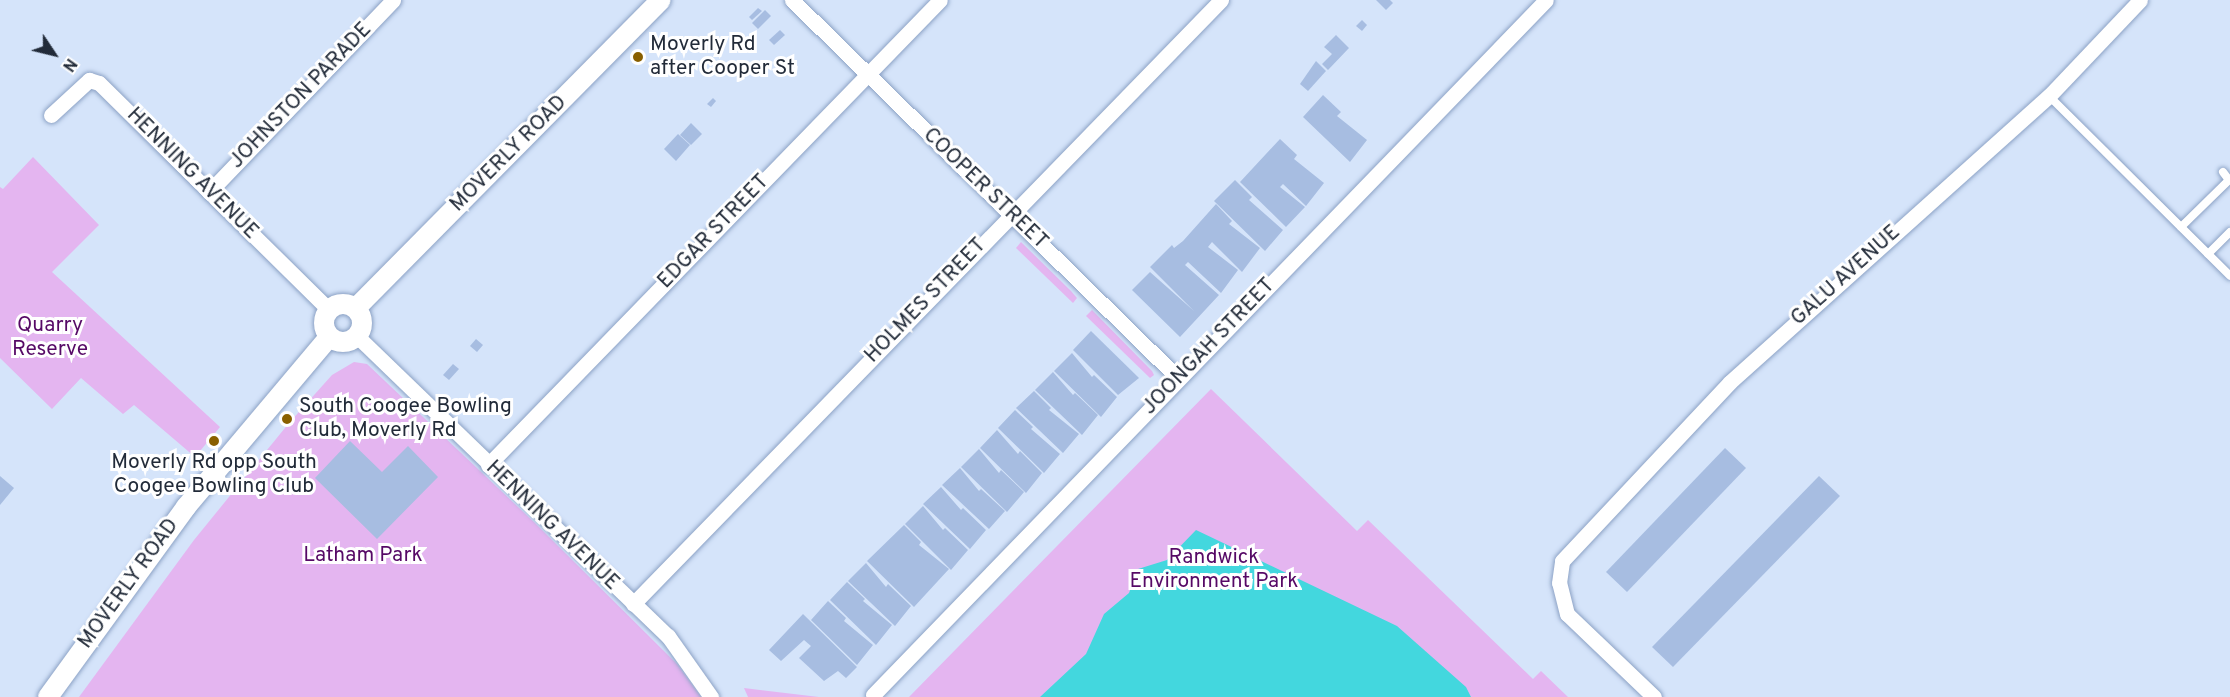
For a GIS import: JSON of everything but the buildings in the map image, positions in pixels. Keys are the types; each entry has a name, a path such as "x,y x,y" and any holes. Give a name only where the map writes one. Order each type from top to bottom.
{"street":[{"name":"JOHNSTON PARADE","path":"209,192 393,0"},
{"name":"MOVERLY ROAD","path":"356,308 661,0"},
{"name":"COOPER STREET","path":"792,0 1178,378"},
{"name":"EDGAR STREET","path":"488,465 940,0"},
{"name":"HOLMES STREET","path":"633,604 1010,214 1221,0"},
{"name":"JOONGAH STREET","path":"873,695 1546,0"},
{"name":"GALU AVENUE","path":"1654,697 1567,614 1559,583 1562,561 1766,347 2049,96 2140,0"},
{"name":"HENNING AVENUE","path":"51,115 89,80 94,80 328,309"},
{"path":"345,303 356,308 362,325 357,336 346,342 329,336 323,320 328,309 345,303"},
{"name":"MOVERLY ROAD","path":"48,697 179,516 329,336"},
{"name":"HENNING AVENUE","path":"357,336 488,465 668,636 711,697"}],"lane":[{"path":"2049,96 2230,276"},
{"path":"2181,227 2229,180 2223,172"},
{"path":"2208,254 2230,232"}],"green space":[{"name":"Quarry Reserve","path":"33,157 99,225 52,272 220,427 195,457 134,405 123,414 81,378 52,409 0,358 0,187 3,189"},
{"path":"1021,242 1077,298 1073,303 1016,248"},
{"path":"1092,310 1154,375 1150,378 1086,316"},
{"name":"Latham Park","path":"354,362 367,364 535,523 677,664 701,697 79,697 194,540 289,423 332,375"},
{"name":"Randwick Environment Park","path":"1211,389 1357,531 1368,520 1533,679 1541,671 1568,697 909,697"},
{"path":"744,688 819,697 748,697"}],"shaded area":[{"path":"1196,530 1397,626 1466,687 1471,697 1040,697 1086,654 1104,614 1129,593 1138,569 1167,560"}],"place":[{"name":"Moverly Rd after Cooper St","path":"638,57"},
{"name":"South Coogee Bowling Club, Moverly Rd","path":"287,419"},
{"name":"Moverly Rd opp South Coogee Bowling Club","path":"214,441"}]}
